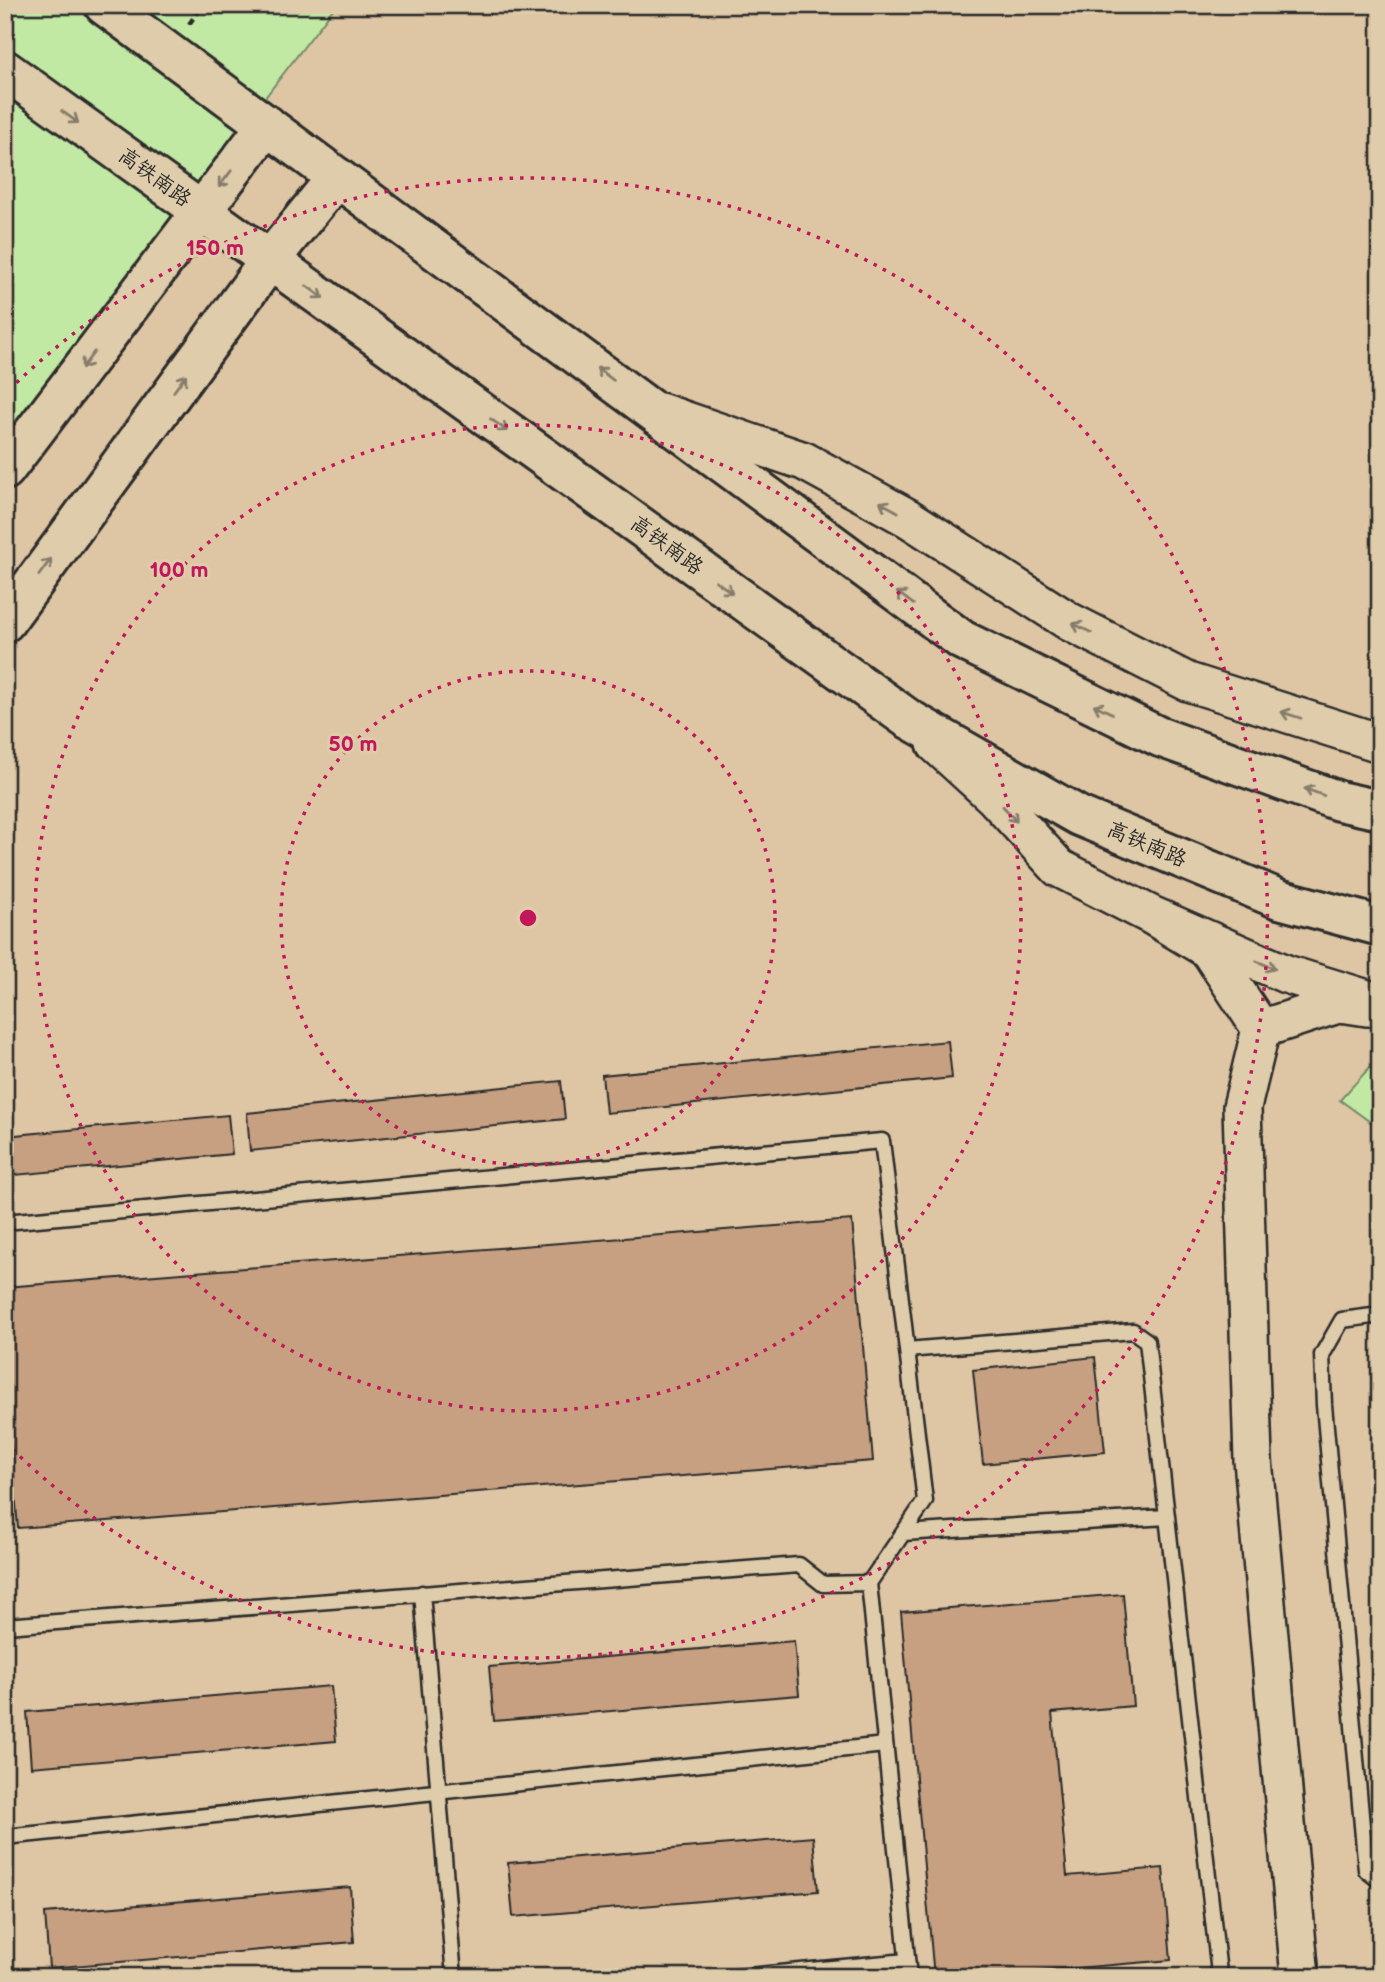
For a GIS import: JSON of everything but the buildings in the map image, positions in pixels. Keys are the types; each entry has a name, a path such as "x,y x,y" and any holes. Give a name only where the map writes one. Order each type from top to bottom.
{"main road":[{"path":"104,5 962,640 1160,737 1339,801 1380,810"},
{"name":"高铁南路","path":"10,73 906,718 1079,816 1279,900 1380,926"},
{"path":"5,470 267,125"},
{"path":"5,622 270,260 337,177"}],"street":[{"path":"652,409 804,461 908,518 1070,622 1188,682 1380,743"},
{"path":"906,718 995,797 1059,867 1209,950 1261,1029 1242,1107 1253,1460 1300,1977"},
{"path":"1150,915 1286,974 1380,1003"},
{"path":"1261,1029 1341,1003 1380,1009"}],"lane":[{"path":"5,1222 882,1141 925,1500 869,1583 909,1977"},
{"path":"1380,1315 1342,1320 1322,1355 1324,1405 1366,1870 1380,1881"},
{"path":"907,1350 1133,1331 1147,1341 1219,1973 1216,1977"},
{"path":"903,1533 1167,1517"},
{"path":"5,1626 799,1565 823,1584 869,1583"},
{"path":"422,1593 454,1977"},
{"path":"5,1837 885,1745"},
{"path":"737,1977 907,1961"}],"green space":[{"path":"5,5 336,5 5,437"},
{"path":"1380,1056 1380,1129 1340,1100"}]}
